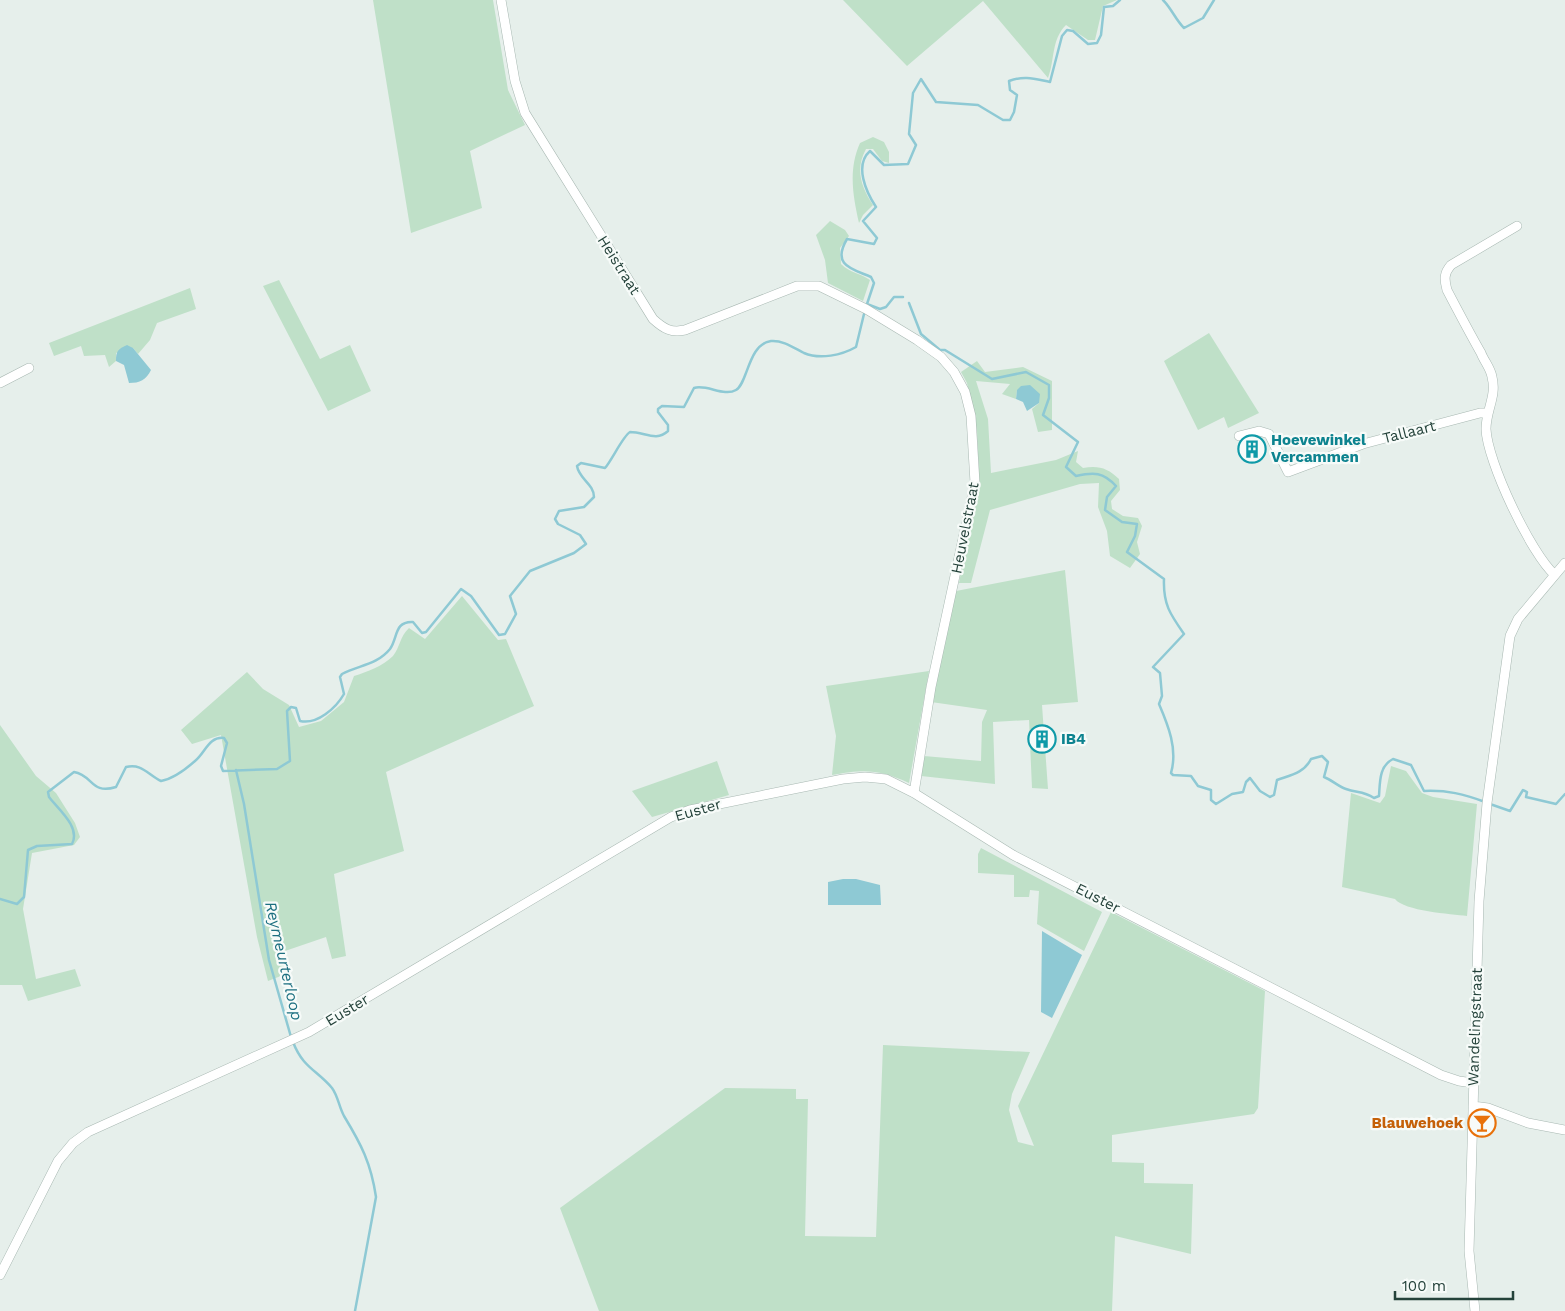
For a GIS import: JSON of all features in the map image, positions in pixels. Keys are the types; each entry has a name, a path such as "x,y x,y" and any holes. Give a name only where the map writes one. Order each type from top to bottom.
{"street":[{"name":"Heistraat","path":"501,0 515,81 525,113 653,319 665,329 675,332 685,330 797,286 810,285 827,288 866,308"},
{"path":"1517,226 1451,265 1445,271 1444,280 1447,290 1492,376 1494,395 1487,413 1487,439 1509,498 1532,543 1549,570 1555,575 1565,563"},
{"name":"Heuvelstraat","path":"866,308 941,357 954,372 965,392 974,440 975,483 931,687 914,793"},
{"path":"0,383 29,368"},
{"name":"Tallaart","path":"1239,436 1259,431 1269,434 1288,472 1363,444 1480,413 1487,413"},
{"name":"Wandelingstraat","path":"1475,1311 1469,1251 1479,901 1487,803 1510,636 1518,619 1555,575"},
{"name":"Euster","path":"1,1271 58,1161 79,1138 310,1032 649,829 690,810 843,779 866,777 886,779 914,793 1013,855 1441,1075 1473,1083"},
{"path":"1473,1106 1488,1108 1528,1123 1565,1130"}],"green space":[{"path":"373,0 493,0 508,90 525,125 470,151 482,208 411,233"},
{"path":"843,0 1117,0 1103,6 1095,40 1088,40 1066,25 1058,37 1048,78 983,1 907,66"},
{"path":"873,137 884,142 889,152 889,163 882,161 873,149 866,149 860,171 865,191 873,205 863,215 859,223 853,183 854,163 860,143"},
{"path":"830,221 845,230 849,236 840,248 841,264 870,280 863,301 828,283 825,260 816,235"},
{"path":"279,280 320,359 350,345 371,391 328,411 263,286"},
{"path":"190,288 196,309 157,323 150,340 138,354 133,348 116,353 116,361 109,367 105,355 84,356 81,346 54,356 49,343"},
{"path":"1209,333 1259,413 1228,428 1224,417 1198,430 1164,361"},
{"path":"977,361 985,372 1023,367 1052,381 1052,430 1038,432 1032,409 1039,403 1017,390 1016,399 1002,394 1010,384 976,381 988,419 991,473 1056,460 1078,451 1076,462 1083,468 1098,467 1111,472 1119,479 1120,490 1111,501 1112,509 1123,516 1138,518 1142,526 1137,542 1140,554 1130,568 1110,556 1107,531 1098,507 1099,483 1080,484 990,510 971,583 959,583 979,477 977,431 967,383 961,372"},
{"path":"1065,570 1078,702 1042,705 1048,789 1032,788 1029,720 993,722 995,784 921,776 924,756 981,761 982,722 987,710 931,702 956,591"},
{"path":"462,596 498,640 506,639 534,706 386,772 404,851 334,874 346,956 332,959 326,937 285,951 291,972 268,981 257,937 221,735 192,744 181,730 247,672 263,689 289,705 299,727 321,721 344,702 354,676 389,660 409,628 425,639"},
{"path":"929,671 909,783 889,775 863,771 832,775 836,736 826,686"},
{"path":"0,725 36,776 56,793 75,823 80,837 74,845 32,853 23,909 36,979 75,969 81,986 28,1001 22,985 0,985"},
{"path":"717,761 729,795 652,817 632,791"},
{"path":"1391,766 1406,771 1422,793 1433,797 1477,804 1467,916 1418,909 1400,903 1395,899 1342,887 1351,793 1380,803 1385,796"},
{"path":"981,848 1102,912 1084,951 1037,924 1039,891 1030,890 1029,897 1014,897 1014,875 978,873 978,854"},
{"path":"1111,912 1265,991 1258,1108 1254,1114 1112,1135 1112,1162 1144,1163 1144,1183 1193,1184 1191,1254 1115,1236 1112,1311 599,1311 560,1208 725,1088 796,1089 796,1099 808,1099 805,1236 876,1237 883,1045 1030,1052 1012,1094 1009,1110 1018,1142 1034,1146 1018,1106"}],"water":[{"path":"127,345 133,348 151,370 145,379 139,382 129,383 124,365 116,361 118,351"},
{"path":"1030,385 1040,394 1039,403 1027,411 1023,402 1016,399 1017,390 1021,386"},
{"path":"856,879 880,885 881,905 828,905 828,882"},
{"path":"1042,931 1082,955 1052,1018 1041,1012"}],"waterway":[{"path":"903,297 894,297 886,307 880,309 867,304 874,283 871,277 851,269 843,261 841,255 847,239 874,244 877,238 863,221 876,207 865,186 862,171 863,164 865,157 870,151 884,165 908,164 916,145 909,134 913,93 921,79 936,102 978,105 1003,120 1010,120 1014,112 1017,95 1010,90 1009,81 1025,78 1050,82 1062,36 1067,30 1073,31 1088,44 1097,43 1101,35 1104,7 1113,6 1120,0"},
{"path":"1163,0 1184,28 1203,18 1214,0"},
{"path":"909,303 921,334 940,350 945,350 992,379 1026,372 1049,385 1049,398 1043,415 1078,442 1066,467 1076,476 1098,474 1107,478 1116,486 1107,497 1105,510 1122,522 1137,524 1135,536 1127,552 1164,579 1168,608 1184,634 1153,667 1160,673 1162,696 1159,704 1166,720 1173,746 1171,773 1173,775 1191,776 1198,786 1211,790 1211,800 1216,804 1232,794 1243,792 1246,782 1250,778 1260,791 1270,797 1274,795 1277,780 1297,773 1311,759 1322,756 1328,762 1324,777 1343,788 1367,794 1374,798 1379,796 1383,770 1388,762 1393,759 1411,765 1424,791 1455,793 1485,802"},
{"path":"0,899 17,904 24,897 28,850 37,846 72,844 74,838 71,825 49,797 48,792 74,772 85,777 97,787 108,789 116,787 126,767 132,766 141,768 161,781 174,776 187,767 199,758 211,742 219,738 224,738 227,743 221,766 223,771 277,769 290,761 287,711 291,707 296,708 300,721 306,722 319,718 331,710 344,694 340,677 342,674 374,662 385,654 393,645 397,631 403,624 413,622 422,633 426,632 461,589 471,596 499,635 505,634 516,614 510,596 530,571 574,553 586,544 580,535 558,524 555,519 559,511 584,507 594,497 592,488 580,474 577,466 581,463 605,468 624,438 630,432 655,436 664,434 668,431 668,425 658,412 658,409 662,406 684,407 694,388 699,387 726,392 736,390 740,386 753,356 763,344 771,341 780,342 804,353 817,356 838,354 856,347 864,314"},
{"name":"Reymeurterloop","path":"236,770 244,804 269,960 291,1037"},
{"path":"1490,804 1510,811 1523,790 1527,792 1526,797 1556,804 1565,794"},
{"name":"Reymeurterloop","path":"293,1042 301,1058 334,1091 342,1113 364,1154 374,1185 376,1197 355,1311"}],"place":[{"name":"Hoevewinkel Vercammen","path":"1252,449"},
{"name":"IB4","path":"1042,739"},
{"name":"Blauwehoek","path":"1482,1123"}]}
